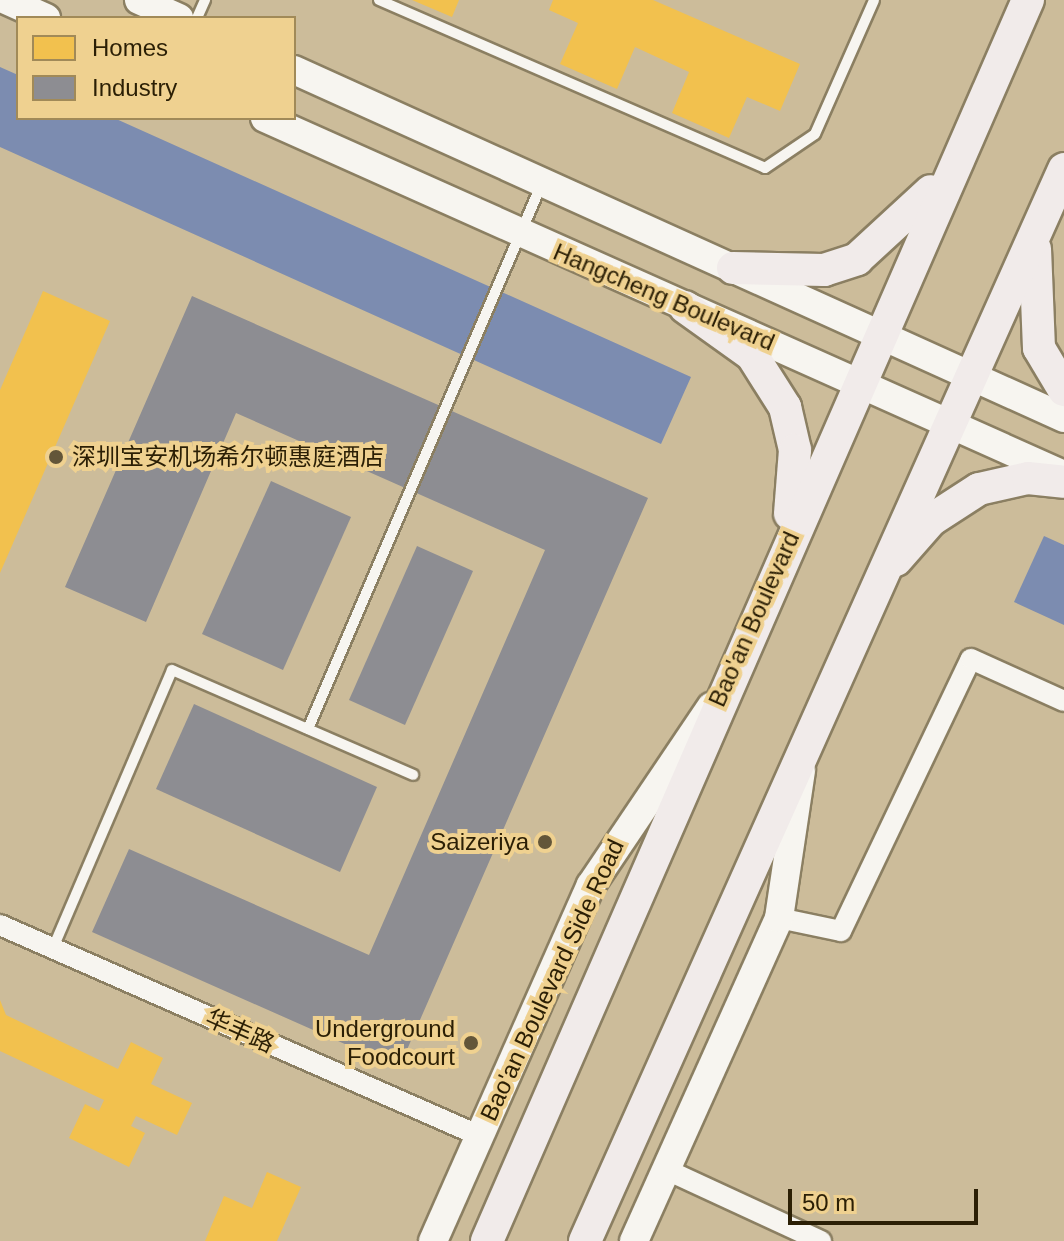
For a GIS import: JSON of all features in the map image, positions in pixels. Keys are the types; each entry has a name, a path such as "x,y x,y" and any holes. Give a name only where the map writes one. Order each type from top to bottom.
{"main road":[{"path":"6,0 42,16"},
{"path":"139,0 175,16"},
{"name":"Bao'an Boulevard","path":"487,1241 721,693 957,152 1027,1"},
{"path":"296,71 1064,418"},
{"name":"Hangcheng Boulevard","path":"269,120 520,235 858,380 1064,475"},
{"path":"733,268 824,270 857,259 904,223 957,152"},
{"path":"585,1241 805,746 869,594 1064,169"},
{"path":"1045,209 1033,257 1034,319 1039,348 1064,390"},
{"path":"685,307 752,355 785,407 794,497 782,555"},
{"path":"869,594 952,502 1003,481 1064,482"},
{"name":"Bao'an Boulevard Side Road","path":"433,1241 591,885 721,693"},
{"path":"634,1241 779,918 805,746"}],"street":[{"path":"779,918 841,931 971,659 1064,701"},
{"name":"华丰路","path":"0,925 480,1136"},
{"path":"665,1169 821,1241"}],"lane":[{"path":"379,0 765,168 815,134 874,0"},
{"path":"308,729 543,181"},
{"path":"53,948 172,670 413,775"}],"water":[{"path":"0,67 16,74 16,120 118,120 691,377 661,444 0,147"},
{"path":"1044,536 1064,545 1064,625 1014,602"}],"building: Homes":[{"path":"412,0 459,0 452,17"},
{"path":"553,0 653,0 800,64 780,111 747,97 729,138 672,113 689,72 635,47 617,89 560,64 578,23 549,10"},
{"path":"43,291 110,321 0,573 0,390"},
{"path":"0,1000 6,1015 118,1069 131,1042 163,1058 151,1084 192,1103 177,1135 136,1116 131,1126 145,1133 129,1167 69,1138 85,1104 99,1111 104,1100 0,1051"},
{"path":"267,1172 301,1187 277,1241 205,1241 224,1196 252,1208"}],"building: Industry":[{"path":"192,296 648,498 399,1068 92,932 129,849 369,955 545,550 236,413 146,622 65,587"},
{"path":"271,481 351,517 283,670 202,634"},
{"path":"417,546 473,571 405,725 349,700"},
{"path":"194,704 377,787 340,872 156,789"}],"place":[{"name":"深圳宝安机场希尔顿惠庭酒店","path":"56,457"},
{"name":"Saizeriya","path":"545,842"},
{"name":"Underground Foodcourt","path":"471,1043"}]}
